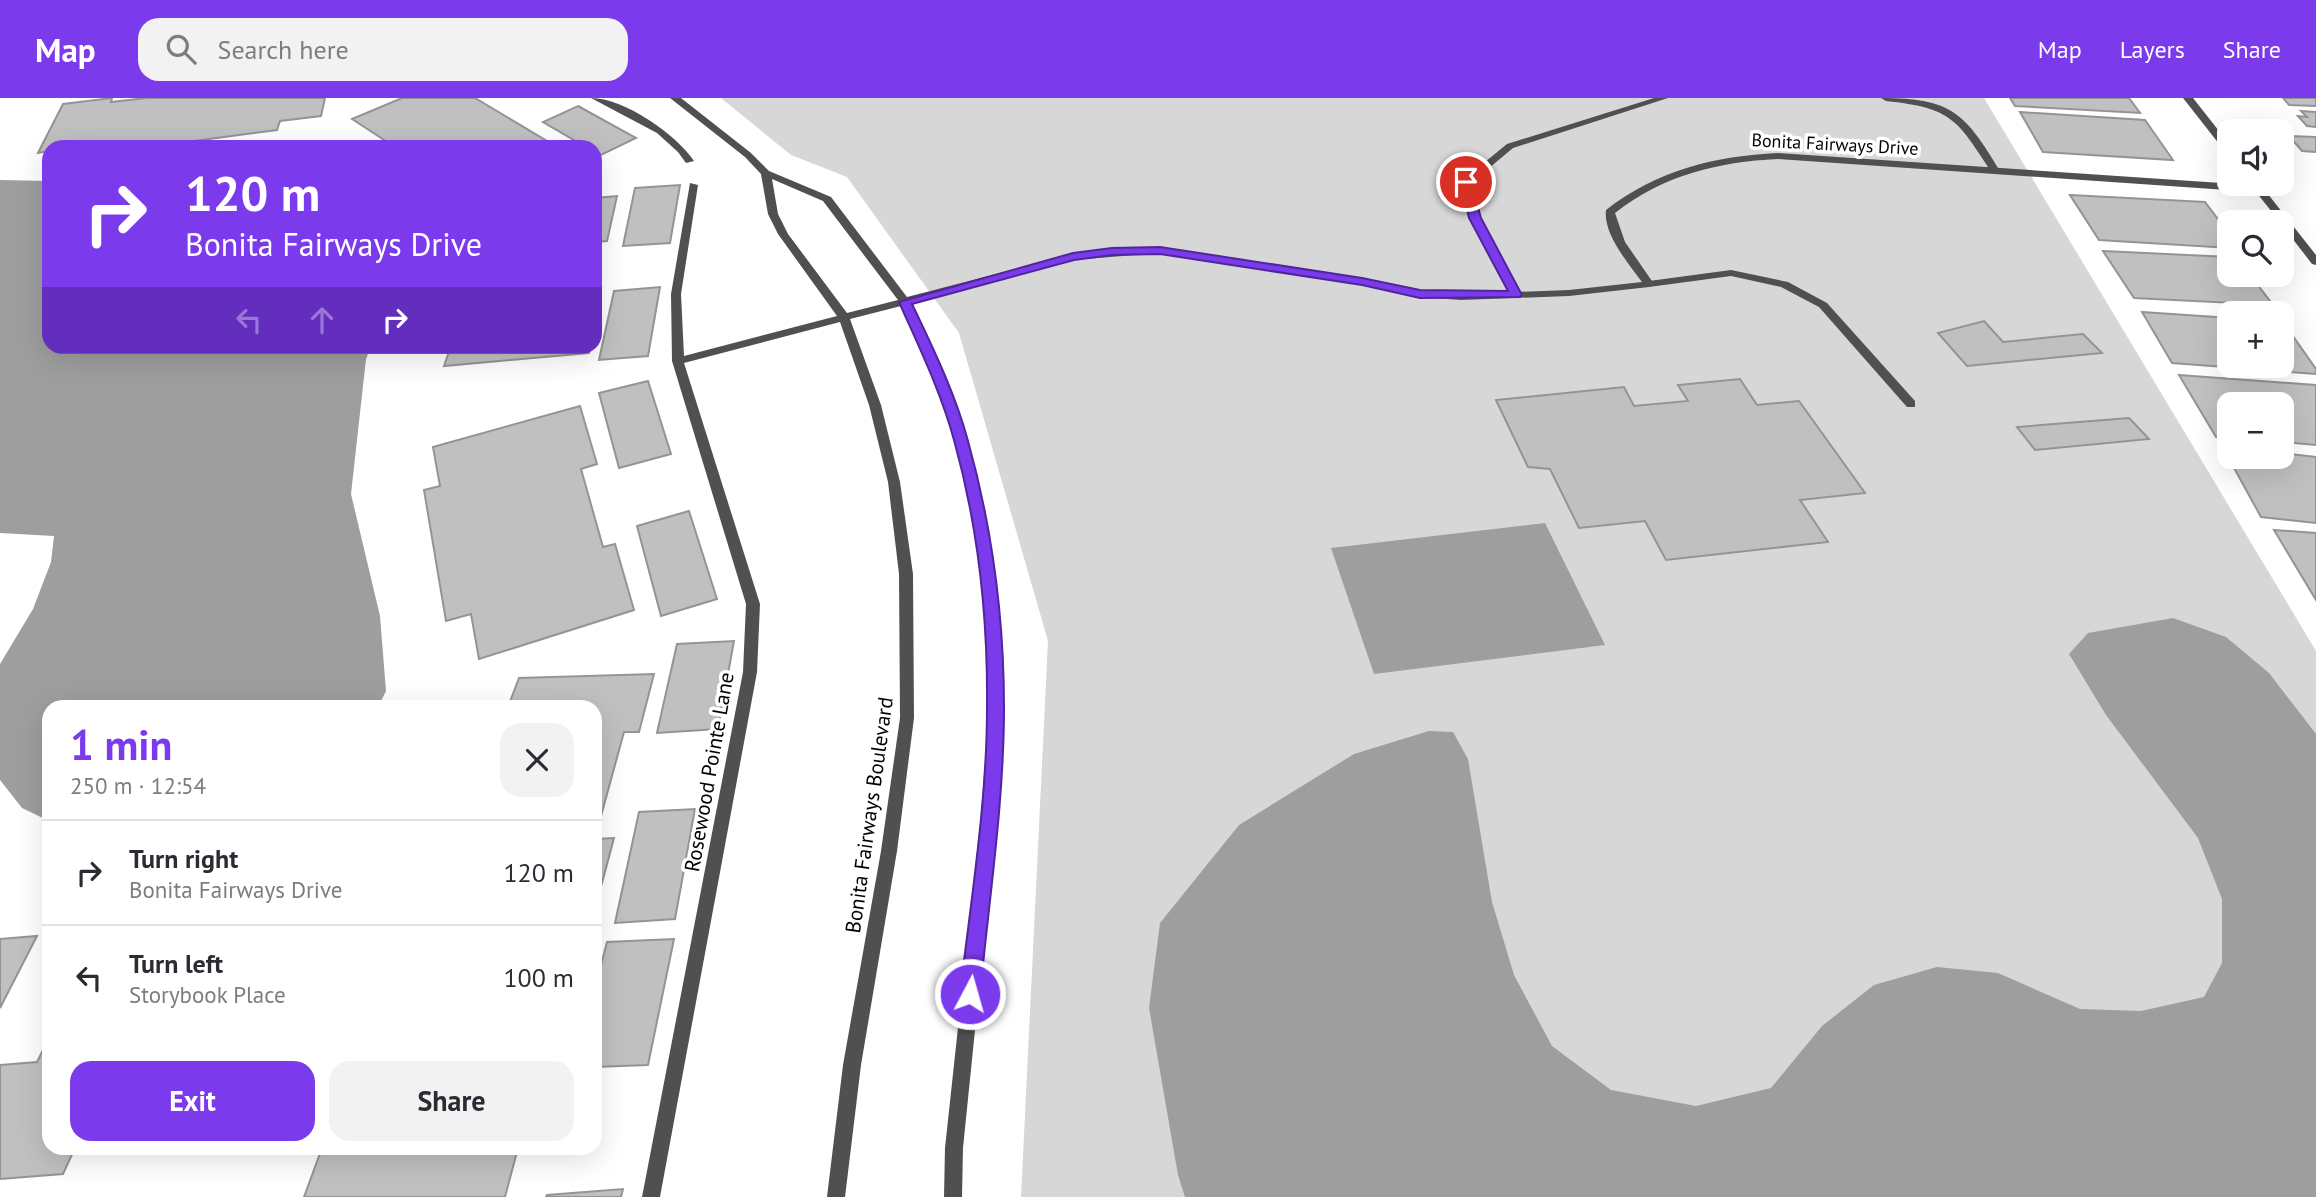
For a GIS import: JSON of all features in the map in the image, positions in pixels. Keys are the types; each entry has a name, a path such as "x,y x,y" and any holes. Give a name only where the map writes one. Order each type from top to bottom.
{"street":[{"path":"596,98 655,128 683,150 689,161"},
{"path":"675,98 748,155 766,173 827,199 905,302 939,377 961,439 978,511 991,601 996,709 989,814 954,1148 953,1197"},
{"path":"1516,295 1475,218 1466,182 1510,146 1663,98"},
{"path":"1886,98 1913,100 1951,111 1969,127 1995,171"},
{"path":"2188,98 2217,135"},
{"name":"Bonita Fairways Drive","path":"1649,284 1622,249 1610,212 1625,198 1656,181 1741,156 1778,156 2217,184"},
{"name":"Bonita Fairways Boulevard","path":"766,173 773,214 783,234 843,316 875,405 894,482 906,574 907,718 889,851 852,1065 836,1197"},
{"name":"Rosewood Pointe Lane","path":"651,1197 750,672 753,604 678,361 676,294 693,186"},
{"path":"2265,196 2316,262"},
{"path":"678,361 1073,257 1160,250 1362,282 1420,294 1569,293 1731,274 1784,284 1823,305 1911,404"}],"shaded area":[{"path":"721,98 1984,98 2316,651 2316,1197 1021,1197 1048,641 959,333 847,177 791,155"},
{"path":"0,180 42,181 42,354 368,354 351,494 380,616 386,691 382,700 42,700 42,818 22,808 0,780 0,664 33,609 51,562 54,536 0,533"},
{"path":"1545,523 1605,645 1374,674 1331,548"},
{"path":"2173,618 2226,637 2269,673 2316,734 2316,1197 1185,1197 1178,1175 1149,1008 1160,923 1239,825 1354,754 1429,731 1453,732 1468,759 1492,902 1514,975 1552,1046 1611,1090 1696,1106 1771,1088 1822,1026 1874,985 1937,967 1998,973 2080,1009 2141,1011 2204,997 2222,963 2222,899 2198,838 2106,715 2069,654 2088,633"}],"building":[{"path":"112,98 111,102 146,98 325,98 321,116 280,121 277,130 202,140 45,140 63,104"},
{"path":"402,98 475,98 545,140 384,140 352,119"},
{"path":"2010,98 2129,98 2140,113 2015,106"},
{"path":"2283,98 2316,98 2316,106 2289,105"},
{"path":"578,106 636,138 602,155 602,140 574,140 543,122"},
{"path":"2301,111 2316,112 2316,127 2307,126 2298,116 2307,117"},
{"path":"2020,112 2145,120 2173,160 2043,152"},
{"path":"2294,136 2316,137 2316,152 2302,151 2294,142"},
{"path":"680,185 670,243 623,246 635,188"},
{"path":"2070,195 2205,202 2217,218 2217,247 2099,240"},
{"path":"617,196 607,241 602,241 602,197"},
{"path":"2103,251 2217,256 2217,287 2259,287 2270,301 2217,302 2134,298"},
{"path":"660,287 648,356 599,360 614,291"},
{"path":"2142,312 2217,317 2217,366 2172,363"},
{"path":"1984,321 2003,342 2083,334 2102,353 1967,366 1938,333"},
{"path":"2294,338 2316,369 2316,374 2294,372"},
{"path":"448,354 578,354 444,366"},
{"path":"2179,375 2316,385 2316,445 2294,443 2294,392 2217,392 2216,437"},
{"path":"1740,379 1757,405 1799,401 1865,493 1800,500 1828,542 1666,560 1645,521 1579,528 1550,469 1528,467 1496,400 1624,387 1634,406 1688,401 1678,385"},
{"path":"648,381 671,454 619,468 599,393"},
{"path":"580,406 597,464 581,469 603,547 615,544 634,610 479,659 471,614 446,621 424,490 440,486 433,447"},
{"path":"2129,418 2149,439 2035,450 2017,427"},
{"path":"2294,454 2316,457 2316,523 2261,517 2235,469 2294,469"},
{"path":"689,511 717,599 661,616 637,526"},
{"path":"2274,530 2316,533 2316,600"},
{"path":"734,641 718,729 657,733 677,644"},
{"path":"654,674 639,732 624,732 602,812 602,700 511,700 519,678"},
{"path":"695,809 675,919 615,923 639,812"},
{"path":"614,838 602,883 602,839"},
{"path":"37,936 0,1008 0,939"},
{"path":"674,939 648,1065 602,1067 602,962 607,942"},
{"path":"42,1052 42,1155 72,1155 63,1174 0,1179 0,1065 37,1062"},
{"path":"319,1155 516,1155 505,1197 304,1197"},
{"path":"623,1189 621,1197 546,1197 547,1195"}],"route":[{"path":"970,994 989,814 996,709 991,601 978,511 961,439 939,377 905,302 1073,257 1160,250 1362,282 1420,294 1516,295 1475,218 1466,182"}]}
